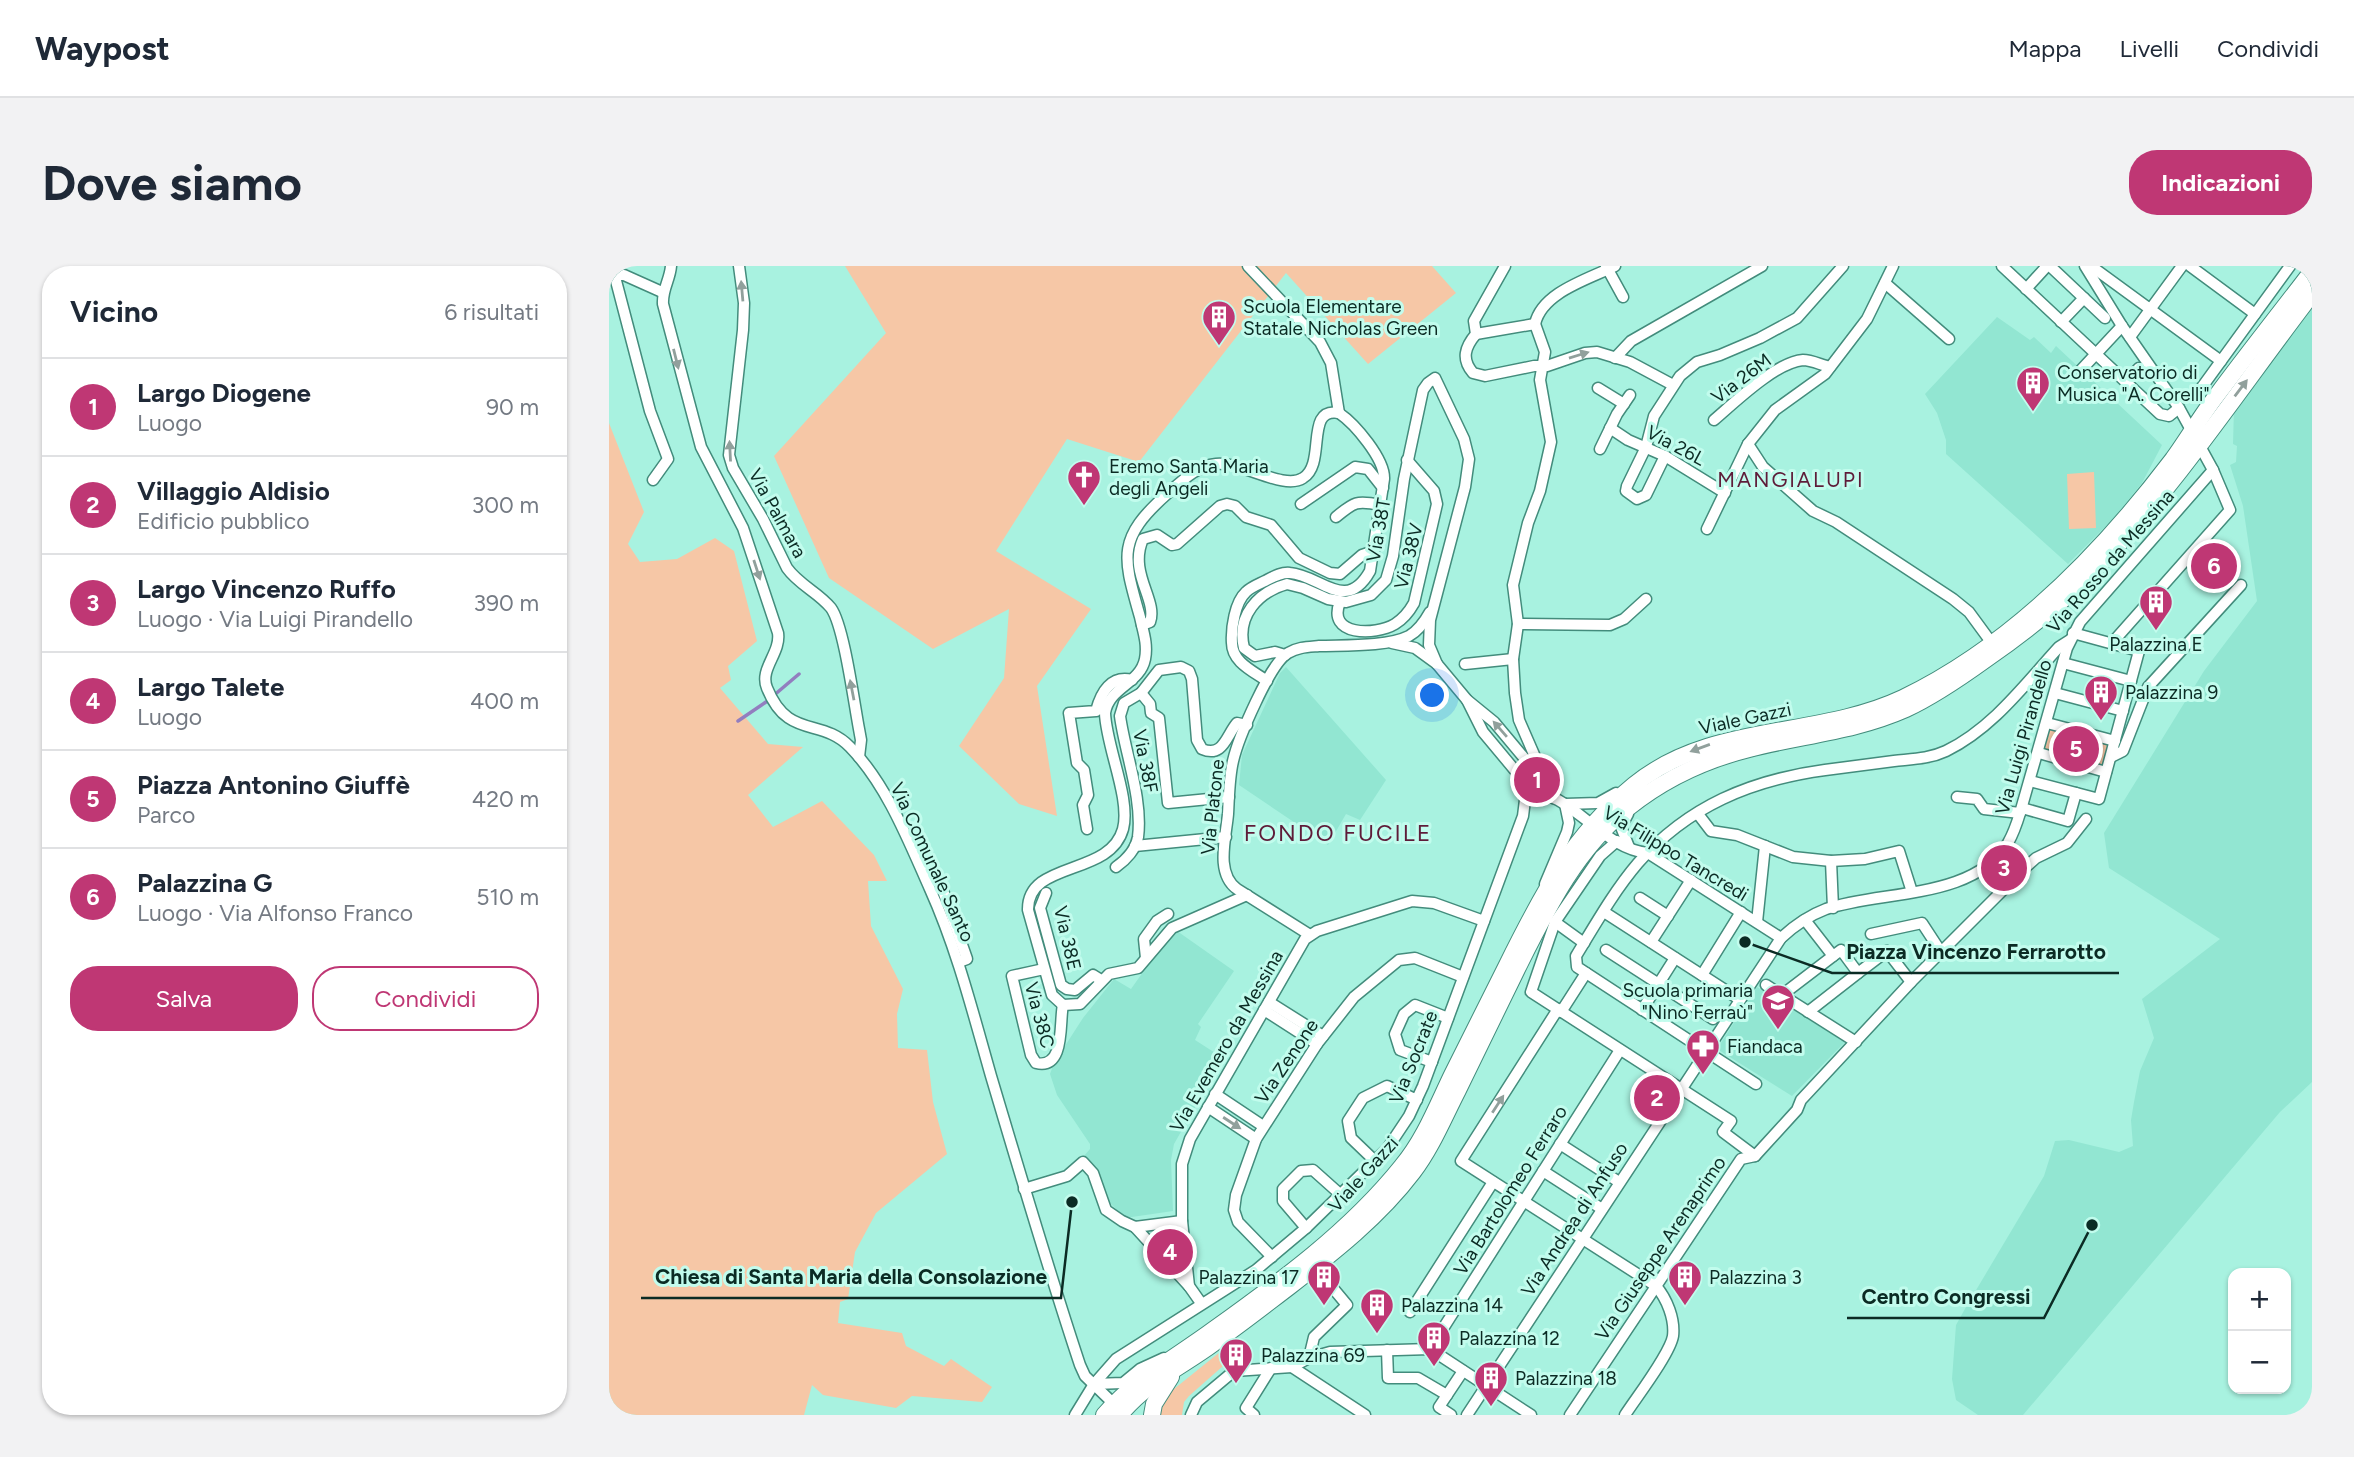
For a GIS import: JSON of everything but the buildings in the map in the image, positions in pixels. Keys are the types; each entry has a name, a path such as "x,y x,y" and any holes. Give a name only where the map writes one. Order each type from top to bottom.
{"main road":[{"name":"Viale Gazzi","path":"1117,1412 1221,1338 1335,1251 1368,1222 1411,1175 1437,1132 1549,906 1597,827 1674,777 1716,758 1759,746 1834,733 1877,721 1921,701 1969,672 2031,627 2099,565 2174,478 2214,398 2312,271"},
{"name":"Viale Gazzi","path":"1117,1412 1128,1389 1327,1242 1360,1213 1401,1168 1426,1126 1539,899 1562,862 1634,785 1667,763 1711,744 1832,722 1887,704 1937,679 1991,642 2049,596 2091,556 2172,459 2196,437 2312,294"},
{"path":"1152,1415 1154,1404 1175,1371"}],"street":[{"path":"653,480 668,459 650,411 615,277 624,275 662,292 671,266"},
{"name":"Via Palmara","path":"739,266 744,317 729,439 730,462 787,568 799,582 823,600 834,614 840,630 859,729 859,757"},
{"path":"1248,266 1311,332 1325,351 1333,372 1339,413 1381,461 1384,473 1374,551 1367,577 1352,589 1333,590 1299,574 1287,573 1275,576 1245,593 1238,606 1232,632 1232,648 1238,659 1267,681"},
{"path":"1476,334 1474,321 1505,266"},
{"path":"1615,358 1631,341 1762,266"},
{"path":"1665,456 1646,495 1637,499 1630,496 1626,491 1627,486 1646,447 1654,416 1673,385 1697,362 1760,338 1797,318 1843,266"},
{"path":"1707,529 1748,444 1775,410 1819,380 1830,367 1867,318 1893,266"},
{"path":"2002,266 2160,414 2169,415 2179,408"},
{"path":"2026,289 2048,266 2105,318"},
{"path":"2085,266 2122,326 2179,408 2213,470 2230,510 2112,643"},
{"path":"2091,266 2221,361"},
{"path":"2130,337 2182,266"},
{"path":"2190,266 2255,314"},
{"path":"2197,394 2288,266"},
{"path":"1553,798 1540,772 1516,706 1513,659 1518,624 1513,585 1551,442 1540,380 1545,352 1535,324 1537,315 1546,303 1610,267 1623,297"},
{"path":"1885,283 1948,338"},
{"name":"Via Comunale Santo","path":"662,292 664,312 698,437 711,469 743,528 778,633 779,645 765,678 772,697 794,723 833,734 848,745 859,757 894,813 931,891 959,962 1047,1267 1080,1365 1085,1376 1117,1412"},
{"path":"2061,322 2084,298"},
{"path":"1535,324 1476,334 1467,346 1467,365 1477,375 1486,376 1542,366 1591,352 1630,362 1673,385"},
{"path":"2081,370 2122,326"},
{"name":"Via 26M","path":"1714,420 1775,372 1791,363 1809,361 1830,367"},
{"path":"2126,382 2139,368"},
{"name":"Via 38T","path":"1340,602 1366,598 1385,580 1393,556 1408,460 1423,390 1427,383 1435,379 1464,439 1469,458 1465,487 1433,606"},
{"path":"1598,388 1627,399 1600,449"},
{"path":"1247,895 1172,928 1134,969 1108,974 1080,1004 1063,1005 1052,995 1029,916 1029,897 1040,883 1105,854 1120,838 1124,822 1123,804 1105,713 1113,694 1142,669 1146,654 1142,625 1126,560 1132,534 1142,518 1187,477 1207,466 1231,464 1285,481 1301,480 1314,464 1321,417 1329,412 1339,413"},
{"name":"Via 26L","path":"1610,428 1628,440 1665,456 1725,493"},
{"path":"1748,444 1763,467 1813,511 1836,522 1953,599 1969,612 1991,642"},
{"name":"Via 38V","path":"1340,602 1336,611 1338,619 1350,629 1359,632 1395,624 1414,603 1437,504 1434,491 1408,460"},
{"path":"1301,503 1355,467 1368,470 1383,488"},
{"name":"Via Rosso da Messina","path":"1493,1182 1461,1161 1560,1011 1581,970 1576,956 1623,883 1648,853 1666,836 1734,793 1781,777 1927,758 1969,738 1989,722 2072,636 2080,622 2213,470"},
{"path":"1336,517 1355,502 1380,505"},
{"path":"1142,625 1150,622 1152,613 1138,567 1138,554 1143,539 1157,536 1172,545 1177,544 1220,506 1235,506 1246,517 1271,524 1299,558 1330,573 1341,574 1362,555 1374,551"},
{"path":"1340,602 1287,584 1254,602 1244,631 1244,648 1255,656 1275,652 1285,655 1308,647 1386,642 1414,632 1433,606"},
{"path":"2111,757 2123,751 2148,687 2241,584"},
{"path":"1518,624 1610,625 1624,619 1646,599"},
{"path":"1433,606 1428,637 1437,664 1467,700 1495,722 1540,772"},
{"path":"2030,781 2099,799 2139,651 2072,636"},
{"name":"Via Luigi Pirandello","path":"1781,938 1805,920 1833,908 1959,881 1988,863 2007,844 2021,811 2072,636"},
{"path":"1386,642 1415,648 1437,664"},
{"name":"Via Platone","path":"1285,655 1274,667 1267,681 1234,758 1225,874 1232,885 1310,935"},
{"path":"1465,664 1513,659"},
{"path":"2063,663 2131,681"},
{"name":"Via 38F","path":"1135,846 1138,836 1137,808 1120,712 1124,703 1141,693 1159,670 1181,667 1191,674 1197,740 1202,749 1210,752 1219,749 1237,723 1247,725"},
{"path":"1087,829 1083,805 1088,795 1084,770 1077,763 1069,713 1095,711 1102,694 1112,682 1123,678 1132,680"},
{"path":"1141,693 1150,704 1151,713 1159,718 1168,803 1229,796"},
{"path":"2055,693 2123,711"},
{"path":"1467,700 1483,732 1534,793"},
{"path":"2047,723 2115,741"},
{"path":"1631,849 1621,827 1628,814 1679,780 1718,763 1743,756 1759,746"},
{"path":"2039,753 2106,772"},
{"path":"1523,780 1527,773 1540,772"},
{"name":"Via Socrate","path":"1094,1384 1116,1359 1272,1257 1376,1162 1395,1138 1417,1100 1540,772"},
{"path":"1539,899 1567,832 1565,804 1598,803 1621,788 1634,785"},
{"name":"Via Filippo Tancredi","path":"1534,793 1565,804 1617,841 1631,849 1648,853 1781,938"},
{"path":"1957,797 1977,799 1984,809 2021,811 2068,821 2076,793"},
{"path":"1698,814 1711,831 1737,835 1793,857 1831,861 1865,859 1899,851 1912,892"},
{"name":"Via Giuseppe Arenaprimo","path":"1570,1415 1741,1159 1755,1156 1797,1110 1801,1100 1911,982 2008,885 2036,858 2067,843 2086,819"},
{"path":"1116,867 1135,846 1226,836"},
{"path":"1583,854 1617,841"},
{"path":"1617,841 1599,856 1555,922 1531,992 1731,1121 1723,1132 1755,1156"},
{"path":"1757,922 1765,846"},
{"path":"1831,861 1833,908"},
{"path":"1988,863 2008,885"},
{"path":"1651,942 1691,880"},
{"path":"940,886 967,958 959,962"},
{"name":"Via 38E","path":"1046,893 1040,908 1061,985 1075,990 1089,976 1093,975 1101,980"},
{"path":"1640,898 1668,916"},
{"path":"1310,935 1324,928 1412,901 1434,903 1484,921"},
{"path":"1604,912 1739,999"},
{"path":"1702,975 1741,912"},
{"path":"1146,958 1143,945 1146,934 1157,921 1168,914"},
{"path":"1805,920 1833,956"},
{"path":"1555,922 1584,943"},
{"path":"1871,934 1922,923 1941,952"},
{"name":"Via Evemero da Messina","path":"1189,1286 1182,1215 1183,1156 1215,1094 1310,935"},
{"name":"Via Andrea di Anfuso","path":"1467,1415 1781,938"},
{"path":"1606,950 1713,1019"},
{"path":"1782,995 1841,950 1858,973"},
{"path":"1808,1012 1887,951 1911,982"},
{"name":"Via Zenone","path":"1272,1257 1242,1228 1234,1210 1236,1195 1263,1126 1320,1040 1354,997 1399,960 1415,958 1463,977"},
{"path":"1642,1010 1675,958"},
{"name":"Via 38C","path":"1044,969 1012,976 1031,1055 1036,1063 1048,1062 1058,1050 1063,1005"},
{"path":"1581,970 1756,1084"},
{"path":"1766,985 1856,1042"},
{"path":"1266,1006 1320,1040"},
{"path":"1432,1062 1399,1050 1395,1034 1404,1014 1415,1006 1448,1018"},
{"name":"Via Bartolomeo Ferraro","path":"1430,1349 1620,1050"},
{"path":"1376,1162 1351,1138 1348,1121 1363,1098 1387,1086 1417,1100"},
{"path":"1215,1094 1263,1126"},
{"path":"1208,1107 1256,1139"},
{"path":"1560,1144 1619,1182"},
{"path":"1024,1189 1067,1176 1083,1162 1093,1173 1106,1210 1135,1227 1201,1303"},
{"path":"1306,1228 1283,1201 1283,1189 1301,1171 1313,1170 1341,1195"},
{"path":"1543,1171 1602,1209"},
{"path":"1410,1312 1493,1182 1656,1286 1667,1300 1673,1337 1625,1415"},
{"path":"1135,1227 1182,1215"},
{"path":"1309,1358 1314,1336 1347,1305 1332,1287"},
{"path":"1191,1415 1197,1402 1230,1373 1239,1369 1292,1367 1309,1358 1330,1352 1430,1349 1531,1415"},
{"path":"1387,1350 1388,1378 1419,1378 1447,1395"},
{"path":"1094,1384 1122,1383 1150,1364 1182,1351"},
{"path":"1292,1367 1365,1415"},
{"path":"1254,1415 1246,1408 1271,1368"},
{"path":"1451,1415 1439,1407 1463,1371"},
{"path":"1075,1415 1094,1384"},
{"path":"1084,1415 1094,1384"}],"shaded area":[{"path":"845,266 1432,266 1456,293 1368,364 1286,273 1139,462 1067,439 996,551 1091,609 1037,686 1057,816 1019,804 959,746 1004,678 1009,609 933,649 829,578 774,456 886,333"},
{"path":"2312,307 2312,1082 2280,1112 2023,1415 1978,1415 1956,1400 1952,1379 1956,1325 2044,1176 2055,1141 2069,1140 2119,1152 2133,1146 2131,1120 2140,1071 2154,1038 2142,999 2220,939 2109,868 2104,833 2204,671 2257,601 2243,506 2230,465 2236,462 2237,446 2233,444 2234,408"},
{"path":"1997,317 2030,340 2034,337 2051,353 2056,346 2162,445 2142,483 2114,518 2068,564 1946,454 1946,440 1937,413 1925,394"},
{"path":"609,423 644,512 628,544 640,562 677,559 715,538 734,551 757,641 728,666 731,680 720,688 768,744 803,747 748,795 773,827 822,801 874,855 887,881 868,881 871,926 903,989 897,1014 898,1048 927,1050 933,1102 947,1154 876,1213 855,1252 848,1299 840,1302 838,1323 902,1333 906,1346 944,1366 951,1359 992,1387 982,1402 912,1396 896,1408 823,1395 812,1385 804,1415 609,1415"},
{"path":"2094,472 2096,528 2069,529 2067,474"},
{"path":"1286,667 1386,780 1360,820 1346,814 1328,845 1239,785 1242,755 1280,673"},
{"path":"2047,723 2115,741 2106,772 2039,753"},
{"path":"1177,931 1234,971 1198,1024 1201,1027 1195,1040 1223,1058 1174,1144 1171,1160 1173,1211 1125,1218 1107,1200 1097,1170 1084,1156 1090,1149 1090,1144 1057,1095 1050,1074 1054,1063 1083,1018 1114,979 1131,989 1158,951"},
{"name":"Scuola primaria \"Nino Ferraù\"","path":"1757,987 1845,1042 1792,1096 1717,1049"},
{"path":"1225,1348 1232,1358 1189,1396 1184,1402 1182,1415 1158,1415 1169,1393"}],"waterway":[{"path":"738,721 799,674"}],"place":[{"name":"Scuola Elementare Statale Nicholas Green","path":"1219,347"},
{"name":"Conservatorio di Musica \"A. Corelli\"","path":"2033,413"},
{"name":"Eremo Santa Maria degli Angeli","path":"1084,507"},
{"name":"Palazzina G","path":"2214,566"},
{"name":"Palazzina E","path":"2156,632"},
{"name":"Palazzina 9","path":"2101,722"},
{"name":"Piazza Antonino Giuffè","path":"2076,749"},
{"name":"Largo Diogene","path":"1537,780"},
{"name":"Largo Vincenzo Ruffo","path":"2004,868"},
{"name":"Piazza Vincenzo Ferrarotto","path":"1745,942"},
{"name":"Scuola primaria \"Nino Ferraù\"","path":"1778,1031"},
{"name":"Fiandaca","path":"1703,1076"},
{"name":"Villaggio Aldisio","path":"1657,1098"},
{"name":"Chiesa di Santa Maria della Consolazione","path":"1072,1202"},
{"name":"Centro Congressi","path":"2092,1225"},
{"name":"Largo Talete","path":"1170,1252"},
{"name":"Palazzina 17","path":"1324,1307"},
{"name":"Palazzina 3","path":"1685,1307"},
{"name":"Palazzina 14","path":"1377,1335"},
{"name":"Palazzina 12","path":"1434,1368"},
{"name":"Palazzina 69","path":"1236,1385"},
{"name":"Palazzina 18","path":"1491,1408"}],"district":[{"name":"MANGIALUPI","path":"1791,480"},
{"name":"FONDO FUCILE","path":"1338,833"}]}
